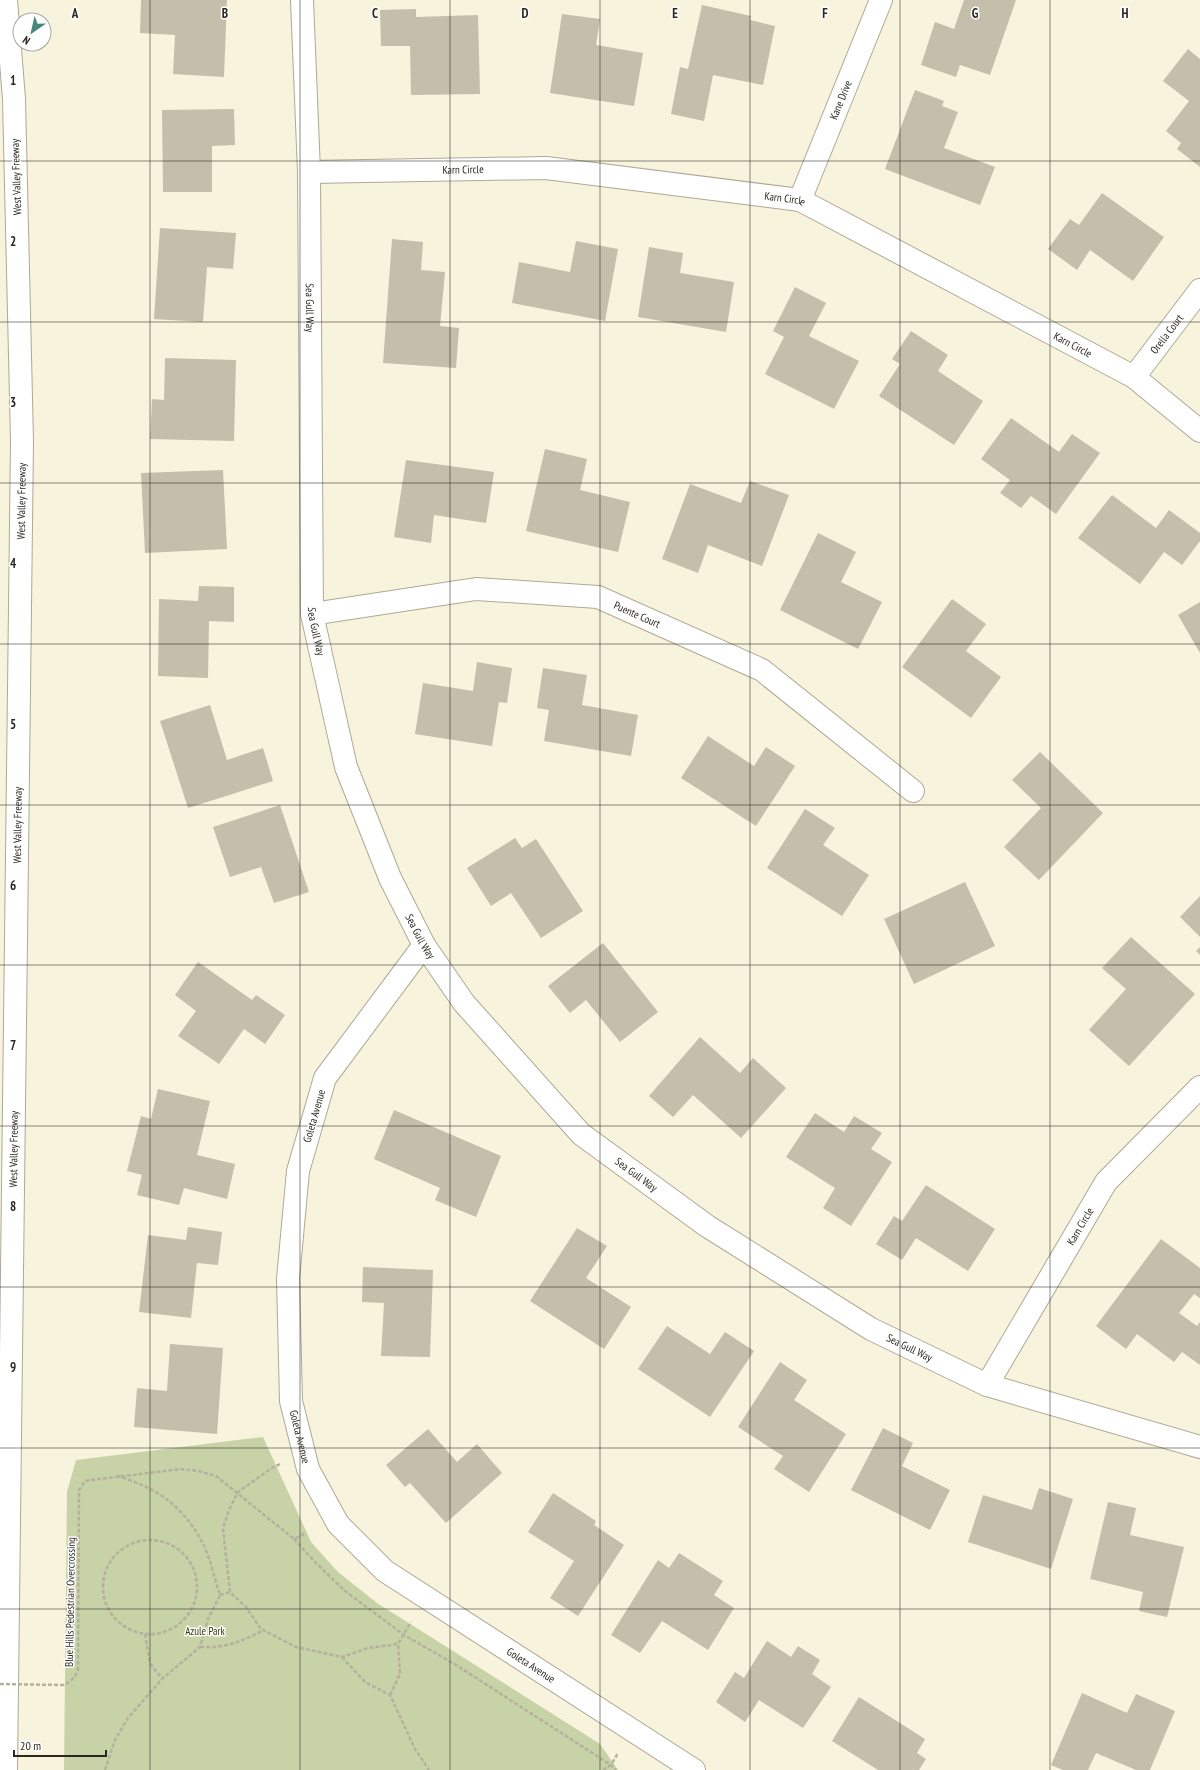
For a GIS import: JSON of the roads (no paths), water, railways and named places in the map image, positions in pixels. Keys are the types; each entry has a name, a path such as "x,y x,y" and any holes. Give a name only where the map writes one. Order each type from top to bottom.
{"main road":[{"name":"West Valley Freeway","path":"6,0 14,99 22,441 6,1770"},
{"name":"Sea Gull Way","path":"302,0 309,172 312,614 346,767 390,878 424,945 464,1003 580,1134 707,1226 871,1329 987,1385 1200,1447"},
{"name":"Kane Drive","path":"800,200 880,0"},
{"name":"Karn Circle","path":"309,172 546,168 800,200 1134,377 1200,431"},
{"name":"Orella Court","path":"1134,377 1200,290"},
{"name":"Puente Court","path":"312,614 476,589 598,596 762,670 913,791"},
{"name":"Goleta Avenue","path":"424,945 325,1078 298,1171 288,1279 291,1401 308,1469 338,1524 385,1571 694,1770"},
{"name":"Karn Circle","path":"987,1385 1106,1182 1200,1087"}],"park label":[{"name":"Azule Park","path":"205,1631"}]}
